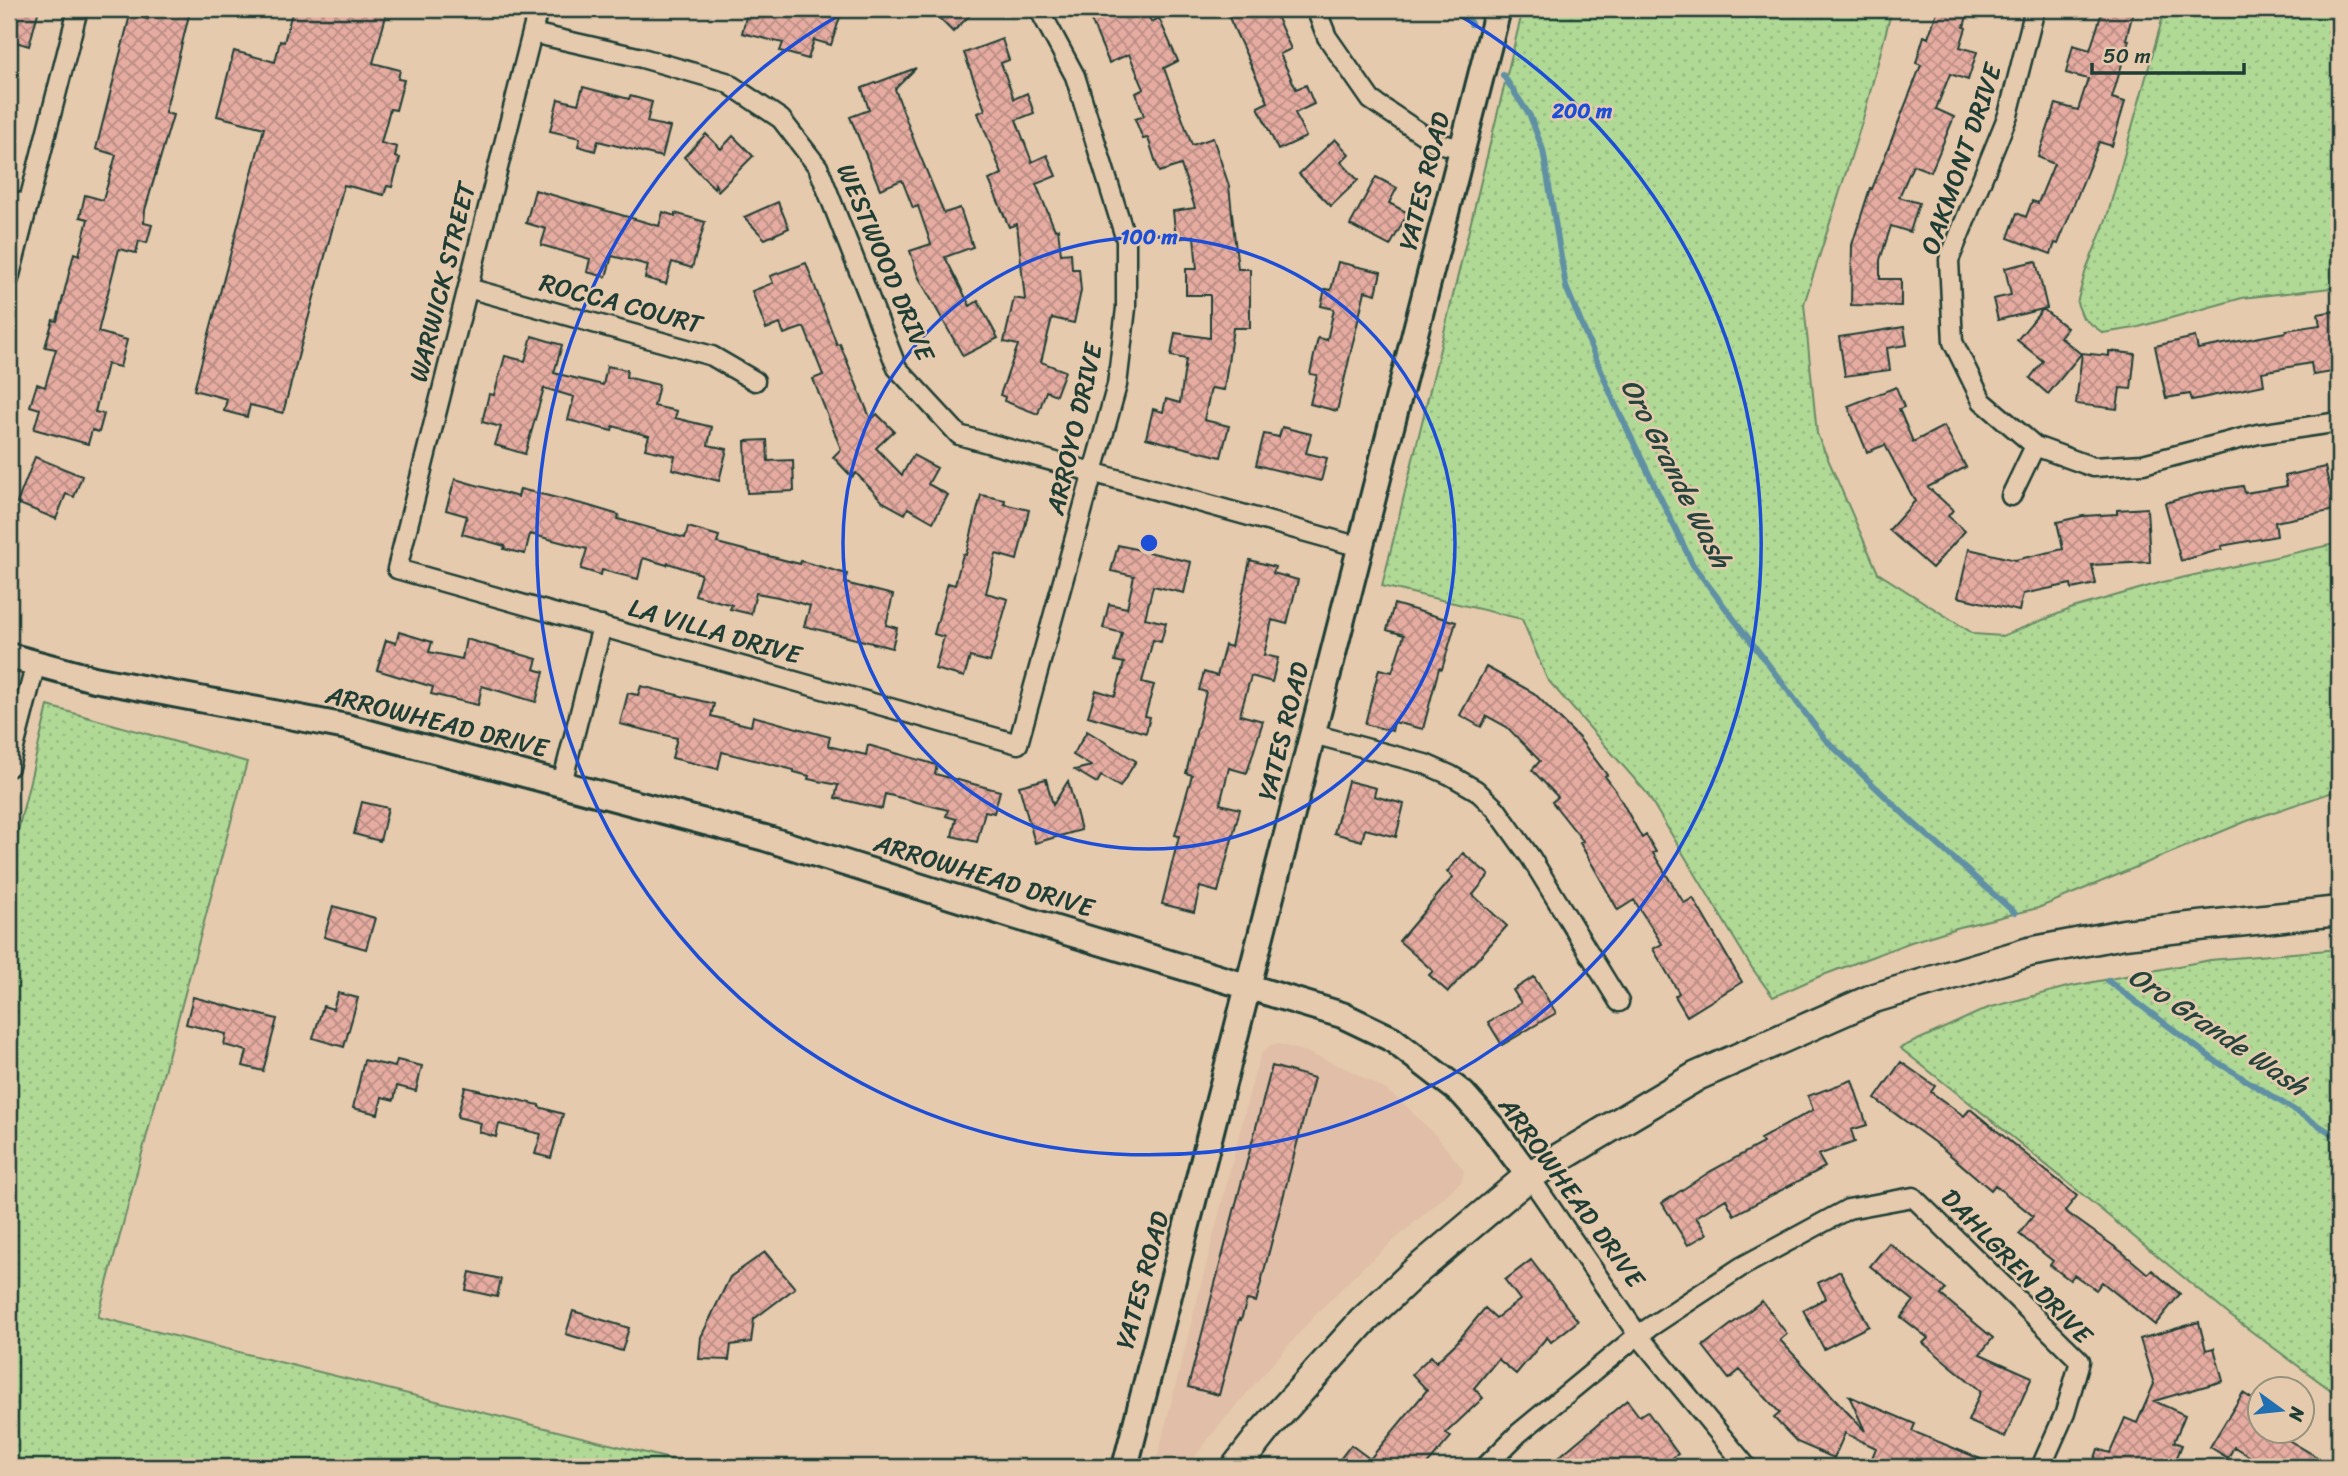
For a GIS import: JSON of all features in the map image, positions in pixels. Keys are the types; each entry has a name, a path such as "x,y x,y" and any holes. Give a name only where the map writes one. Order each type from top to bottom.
{"main road":[{"name":"YATES ROAD","path":"1125,1467 1499,9"},
{"name":"ARROWHEAD DRIVE","path":"9,656 94,679 347,727 562,783 765,838 1342,1015 1392,1039 1463,1094 1494,1129 1529,1176"},
{"path":"1236,1467 1265,1430 1362,1322 1415,1272 1529,1176 1697,1076 1874,998 2029,952 2124,934 2339,911"}],"street":[{"path":"9,279 78,9"},
{"name":"WARWICK STREET","path":"397,569 538,9"},
{"name":"ARROYO DRIVE","path":"1018,744 1117,385 1126,308 1126,240 1075,76 1039,9"},
{"path":"1316,9 1327,37 1371,100 1434,142 1462,149"},
{"name":"OAKMONT DRIVE","path":"2035,9 2008,115 1949,260 1953,342 1982,401 2035,446 2093,467 2143,464 2258,434 2339,422"},
{"name":"WESTWOOD DRIVE","path":"532,33 642,58 726,82 780,119 818,167 897,368 959,435 1360,548"},
{"path":"9,200 28,205"},
{"name":"ROCCA COURT","path":"468,288 712,356 755,381"},
{"path":"2011,496 2035,446"},
{"name":"LA VILLA DRIVE","path":"397,569 1018,744"},
{"path":"562,783 602,626"},
{"path":"9,767 36,663"},
{"path":"1313,734 1425,764 1476,790 1496,809 1531,858 1619,1002"},
{"name":"ARROWHEAD DRIVE","path":"1529,1176 1638,1335 1747,1467"},
{"name":"DAHLGREN DRIVE","path":"1638,1335 1741,1267 1848,1209 1913,1197 2080,1361 2064,1413 2041,1467"},
{"path":"1485,1467 1519,1433 1638,1335"}],"shaded area":[{"path":"1278,1044 1345,1068 1386,1090 1437,1137 1464,1171 1463,1177 1461,1182 1362,1268 1315,1315 1220,1424 1187,1467 1155,1467 1255,1072 1261,1054 1271,1045"}],"green space":[{"path":"1523,9 1892,9 1863,119 1804,304 1817,434 1878,573 1974,634 2002,636 2073,608 2163,582 2339,543 2339,790 2247,821 2038,908 1911,942 1773,997 1752,968 1646,792 1547,679 1522,619 1382,586"},
{"path":"2165,9 2339,9 2339,287 2242,298 2135,328 2103,333 2083,318 2077,303 2085,273 2107,217"},
{"path":"48,706 247,762 98,1317 702,1467 9,1467 9,868"},
{"path":"2339,949 2339,1396 2316,1379 2316,1374 2309,1374 2232,1317 1900,1048 1988,1008 2067,987 2210,960"}],"building":[{"path":"9,9 39,9 29,46 9,40"},
{"path":"150,9 164,9 189,15 165,113 173,115 145,210 144,223 152,225 147,243 139,241 136,253 119,249 98,332 127,340 120,367 107,364 95,412 104,414 99,432 92,430 88,444 34,429 40,409 30,406 37,384 45,387 56,349 45,347 53,320 57,321 74,253 79,255 88,219 80,217 85,195 103,200 116,155 96,149 130,15 148,19"},
{"path":"293,9 388,9 373,63 400,70 398,79 404,80 396,110 390,109 381,143 397,147 395,157 400,158 392,187 387,186 384,195 344,185 283,413 250,405 247,417 224,411 227,399 194,390 264,128 217,116 234,51 275,62"},
{"path":"748,9 812,9 840,17 831,45 814,40 808,59 780,51 783,43 742,33"},
{"path":"930,9 976,9 953,32"},
{"path":"1097,9 1145,9 1151,22 1159,18 1178,61 1164,68 1192,145 1213,138 1229,186 1238,269 1250,269 1250,328 1233,328 1224,390 1211,388 1204,420 1229,426 1221,457 1146,438 1153,409 1163,412 1166,399 1180,403 1186,359 1171,356 1175,333 1210,338 1210,295 1186,295 1186,269 1197,269 1194,236 1176,239 1173,211 1195,208 1181,165 1159,172 1148,138 1143,139 1135,119 1144,116 1136,93 1144,89 1129,54 1109,63 1088,13"},
{"path":"1225,9 1273,9 1291,49 1280,54 1296,89 1306,85 1314,104 1295,113 1306,137 1278,150 1258,107 1268,102"},
{"path":"1938,9 1969,9 1960,47 1977,52 1968,80 1950,74 1936,109 1954,117 1931,172 1913,165 1899,197 1919,203 1910,232 1891,226 1880,260 1880,279 1901,279 1901,306 1851,305 1852,245 1870,188 1872,189 1921,65 1916,63 1924,36 1928,38"},
{"path":"2103,9 2134,9 2126,39 2129,40 2112,98 2125,102 2112,146 2099,142 2058,244 2055,243 2051,254 2008,238 2017,213 2026,217 2032,201 2038,203 2054,164 2038,157 2056,104 2078,110 2088,79 2066,73 2073,45 2090,50"},
{"path":"1002,39 1009,60 1001,63 1014,99 1027,93 1034,113 1016,120 1032,162 1047,155 1056,176 1036,184 1055,230 1058,229 1061,254 1071,253 1072,269 1079,269 1081,291 1074,323 1052,318 1041,362 1065,371 1056,395 1046,391 1038,414 1004,401 1005,397 1000,395 1018,345 1004,342 1014,298 1025,300 1017,224 1009,227 989,180 1002,174 978,113 985,110 964,53"},
{"path":"916,68 895,89 944,213 960,208 973,247 945,257 970,306 978,301 998,338 963,356 918,276 910,251 931,244 918,206 913,208 902,180 880,189 850,117 869,110 862,88"},
{"path":"583,87 652,102 647,122 670,127 662,157 598,141 595,151 578,146 580,138 550,131 558,99 578,104"},
{"path":"706,134 721,149 733,136 753,156 718,191 715,184 714,188 684,157"},
{"path":"1335,139 1349,154 1341,162 1358,180 1331,206 1299,174"},
{"path":"1376,177 1397,188 1389,203 1408,213 1390,246 1350,225"},
{"path":"535,190 659,226 663,212 705,222 692,268 672,262 666,284 645,278 648,265 612,256 606,277 587,272 590,259 541,245 546,229 526,223"},
{"path":"778,202 789,228 765,239 744,217"},
{"path":"2036,261 2047,308 1998,320 1993,299 2011,295 2005,268"},
{"path":"1338,262 1381,272 1376,294 1365,291 1337,411 1310,404 1317,375 1310,374 1318,338 1327,340 1334,309 1321,306 1325,289 1331,290"},
{"path":"806,263 837,345 840,344 871,420 877,414 894,431 876,448 902,475 913,455 937,468 928,484 948,495 933,522 908,508 905,514 883,502 856,473 852,477 833,457 841,449 813,379 823,375 804,327 784,334 780,324 766,329 752,291 773,283 770,276"},
{"path":"2043,309 2067,328 2060,337 2081,354 2048,394 2030,378 2043,361 2017,340"},
{"path":"2335,311 2339,338 2339,371 2313,375 2311,363 2262,372 2264,385 2192,400 2190,394 2166,398 2155,346 2195,337 2198,349 2286,332 2320,325 2318,314"},
{"path":"1904,327 1907,345 1887,348 1890,370 1845,376 1839,337"},
{"path":"532,336 562,345 554,373 603,385 607,366 627,370 626,377 659,385 654,406 677,411 675,418 712,427 708,445 727,449 719,481 672,469 675,456 645,449 649,436 613,426 612,431 568,420 574,397 544,388 525,454 495,445 501,427 482,422 489,394 494,395 505,356 525,361"},
{"path":"2109,351 2135,354 2131,389 2120,388 2117,409 2076,404 2082,353 2109,356"},
{"path":"1896,387 1904,407 1899,409 1913,442 1944,426 1966,467 1928,487 1953,510 1948,516 1965,531 1932,568 1889,530 1915,501 1885,445 1867,452 1848,406"},
{"path":"1282,427 1311,434 1306,453 1327,458 1321,481 1256,465 1264,434 1279,437"},
{"path":"767,440 768,461 793,460 794,491 747,493 745,441"},
{"path":"35,457 82,476 74,497 66,494 56,519 17,503"},
{"path":"2325,467 2335,510 2275,522 2277,536 2221,546 2222,549 2181,561 2165,503 2205,492 2243,486 2245,493 2287,486 2285,476"},
{"path":"455,479 518,497 520,489 586,505 619,515 618,519 685,538 688,527 719,536 717,543 847,574 845,583 893,595 886,625 897,628 892,648 804,626 810,606 778,597 756,593 751,614 730,609 732,605 695,595 701,574 668,563 667,565 643,558 638,579 602,570 601,575 581,569 587,549 530,534 525,554 462,534 467,516 446,510"},
{"path":"981,495 1005,500 1004,504 1029,510 1017,560 996,554 986,593 1008,599 990,662 970,657 964,677 935,669 944,637 934,634 948,583 955,585 963,554 966,555"},
{"path":"2147,508 2150,562 2092,565 2096,584 2072,589 2071,584 2023,594 2019,611 1958,597 1969,549 2015,560 2063,549 2057,522 2083,516 2117,514 2117,510"},
{"path":"1118,545 1191,562 1184,593 1153,586 1145,618 1166,623 1161,642 1153,640 1142,682 1154,685 1145,716 1150,717 1146,733 1088,716 1096,690 1115,696 1124,663 1115,661 1122,633 1103,628 1109,604 1127,608 1134,576 1111,571"},
{"path":"1250,560 1275,567 1273,573 1298,580 1287,624 1272,620 1264,655 1278,658 1272,682 1251,676 1240,715 1263,721 1247,773 1229,768 1220,804 1240,809 1218,892 1200,887 1194,912 1162,904 1179,836 1175,835 1192,775 1186,773 1206,692 1199,690 1204,672 1217,676 1225,645 1231,647"},
{"path":"1394,604 1456,622 1442,669 1439,668 1423,729 1394,722 1392,731 1365,724 1379,669 1392,672 1404,635 1387,630"},
{"path":"399,632 432,642 429,652 462,659 466,639 537,659 534,669 544,672 536,702 482,686 478,705 431,694 433,687 377,670 386,640 396,643"},
{"path":"1486,667 1534,693 1579,738 1607,775 1605,776 1642,838 1646,835 1656,852 1653,853 1684,903 1693,898 1742,982 1687,1016 1675,996 1679,993 1653,949 1662,944 1634,900 1618,910 1580,843 1583,841 1552,802 1558,797 1532,770 1540,761 1507,727 1487,716 1481,727 1460,715"},
{"path":"641,686 714,704 711,716 751,726 753,716 830,737 828,746 866,755 868,745 937,765 935,774 1000,791 994,813 985,811 977,842 952,836 956,819 946,816 948,810 885,794 882,809 835,798 838,785 808,779 809,776 794,770 722,752 718,769 672,758 677,738 620,724 628,693 638,695"},
{"path":"1087,731 1136,761 1120,787 1101,776 1097,783 1075,770 1091,766 1073,755"},
{"path":"1046,779 1053,805 1068,781 1081,830 1035,843 1019,786"},
{"path":"1348,781 1376,788 1374,796 1404,804 1396,837 1365,829 1362,841 1334,833"},
{"path":"362,802 388,808 380,841 354,834"},
{"path":"1463,853 1489,875 1473,895 1507,926 1448,992 1429,975 1433,971 1399,941 1453,877 1447,872"},
{"path":"333,906 375,918 366,949 324,937"},
{"path":"1534,977 1556,1013 1502,1045 1488,1022 1521,1003 1513,990"},
{"path":"338,993 358,998 344,1047 313,1038 323,1006 333,1009"},
{"path":"193,997 277,1019 263,1071 243,1066 247,1051 224,1045 226,1034 186,1024"},
{"path":"364,1060 395,1067 397,1060 422,1066 416,1091 397,1086 394,1100 382,1097 378,1114 353,1108"},
{"path":"1901,1062 1935,1086 1931,1092 1964,1116 1970,1109 2077,1196 2065,1211 2148,1274 2152,1270 2180,1294 2155,1325 2102,1282 2096,1290 2074,1275 2070,1280 2050,1265 2053,1261 2019,1234 2033,1216 1995,1185 1991,1190 1942,1148 1875,1099"},
{"path":"1272,1066 1314,1078 1256,1302 1247,1300 1241,1320 1239,1319 1219,1395 1188,1387"},
{"path":"1852,1080 1867,1125 1851,1130 1855,1142 1818,1155 1825,1167 1734,1215 1726,1199 1696,1217 1707,1234 1688,1245 1662,1203 1711,1171 1763,1143 1760,1139 1813,1110 1808,1096"},
{"path":"465,1087 539,1105 563,1114 551,1158 535,1154 541,1134 499,1124 496,1137 479,1132 481,1123 457,1117"},
{"path":"1889,1243 1946,1289 1941,1295 1993,1338 1980,1354 2032,1377 2005,1437 1968,1421 1981,1391 1923,1343 1928,1338 1901,1317 1914,1301 1870,1266"},
{"path":"765,1252 795,1288 754,1319 751,1342 731,1345 729,1360 699,1359 701,1337 730,1277"},
{"path":"1531,1260 1578,1321 1551,1342 1547,1337 1516,1374 1498,1359 1474,1388 1483,1398 1446,1433 1451,1437 1425,1467 1334,1467 1351,1445 1370,1459 1427,1390 1412,1374 1431,1356 1436,1362 1457,1342 1485,1308 1496,1318 1520,1300 1505,1280"},
{"path":"1840,1271 1869,1326 1824,1349 1803,1310 1826,1298 1818,1283"},
{"path":"470,1272 501,1279 497,1297 466,1290"},
{"path":"1762,1301 1787,1334 1780,1340 1865,1431 1849,1396 1915,1424 1912,1431 2000,1467 1882,1467 1870,1463 1876,1448 1845,1433 1834,1458 1797,1442 1774,1418 1780,1413 1740,1370 1729,1379 1703,1346"},
{"path":"573,1311 629,1328 622,1351 566,1334"},
{"path":"2199,1322 2206,1350 2214,1348 2223,1381 2154,1401 2185,1415 2174,1442 2182,1445 2173,1467 2092,1467 2098,1449 2110,1453 2125,1418 2137,1423 2154,1384 2140,1339"},
{"path":"2243,1393 2246,1395 2246,1444 2295,1444 2334,1467 2267,1467 2234,1447 2228,1458 2210,1447"},
{"path":"1627,1400 1639,1416 1647,1411 1678,1454 1660,1467 1547,1467"}],"waterway":[{"name":"Oro Grande Wash","path":"1463,9 1471,24"},
{"name":"Oro Grande Wash","path":"1503,75 1530,116 1543,150 1566,287 1615,404 1693,565 1824,738 1910,820 2015,913"},
{"name":"Oro Grande Wash","path":"2108,981 2214,1060 2339,1138"}]}
